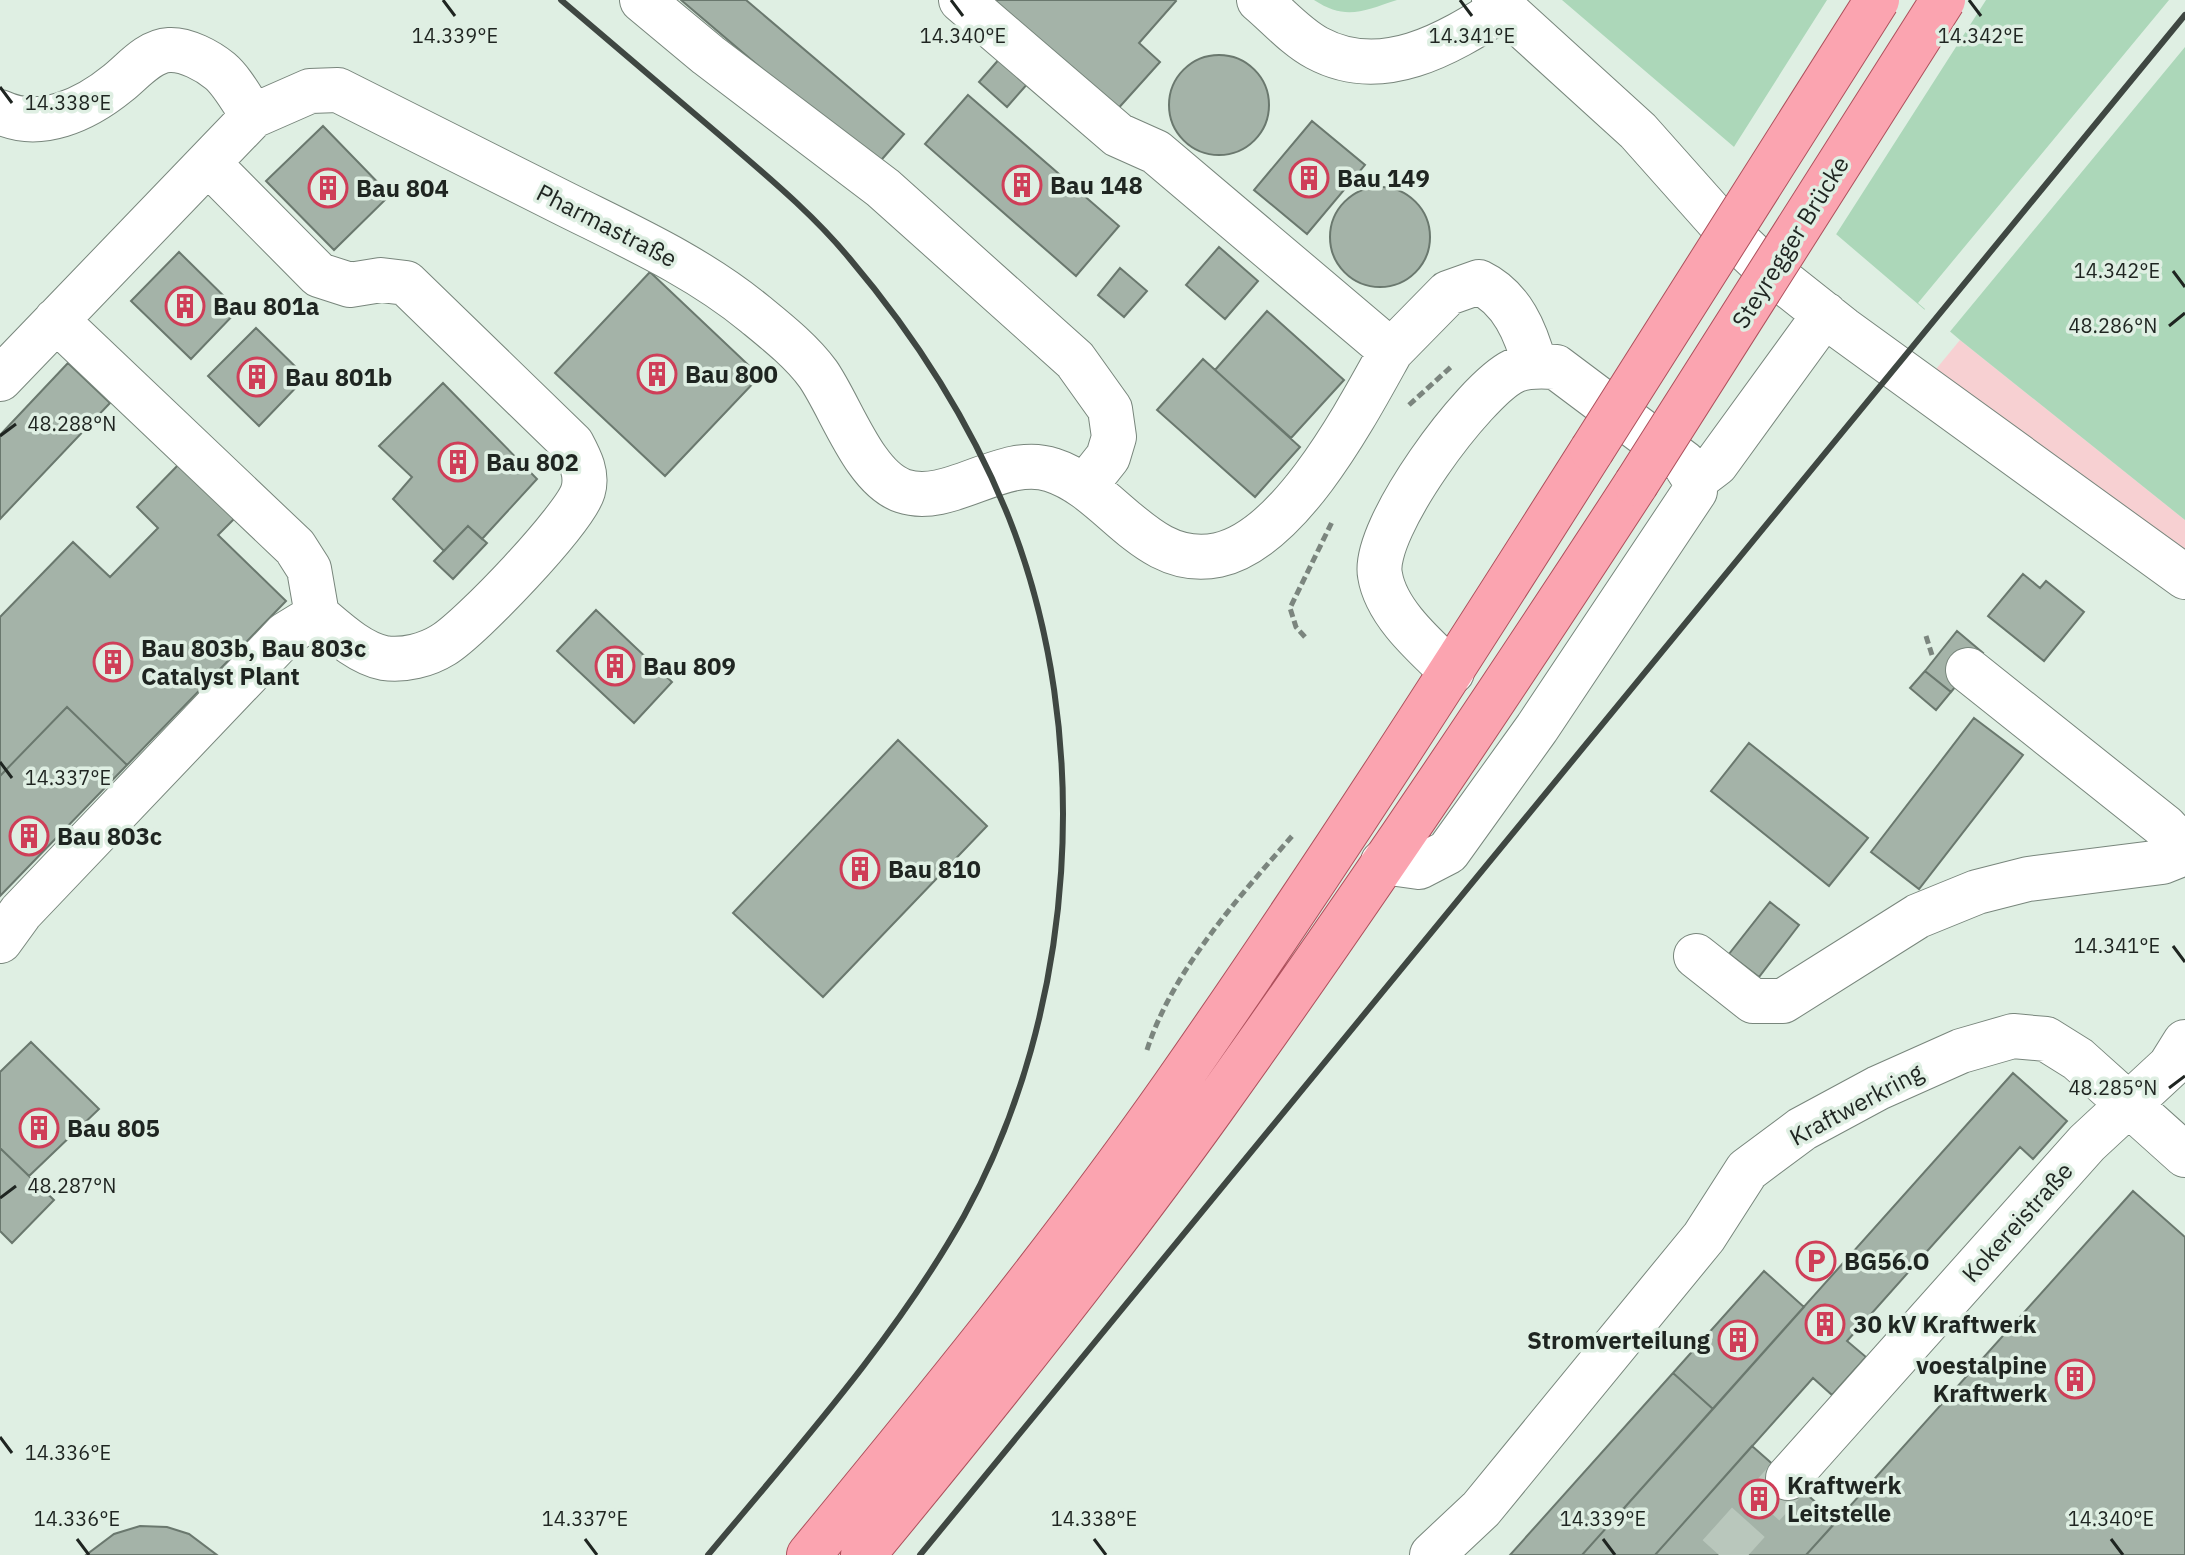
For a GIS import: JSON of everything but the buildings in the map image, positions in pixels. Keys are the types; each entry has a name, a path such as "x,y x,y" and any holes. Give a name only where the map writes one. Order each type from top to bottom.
{"main road":[{"path":"809,1555 1009,1306 1172,1090 1334,853 1452,672 1877,0"},
{"name":"Steyregger Brücke","path":"863,1555 1041,1335 1220,1097 1486,714 1943,0"}],"street":[{"path":"642,0 708,55 883,188 1075,360 1110,409 1114,437 1108,457 1085,486"},
{"path":"961,0 1118,135 1156,152 1391,351 1448,293 1479,282 1493,288 1520,322 1535,366"},
{"path":"1259,0 1316,47 1346,59 1385,62 1423,54 1498,4 1638,131 1727,231 1825,314 2185,577"},
{"path":"0,112 20,122 44,121 92,101 146,59 167,50 186,52 221,72 253,116"},
{"name":"Pharmastraße","path":"0,379 253,116 310,91 338,90 660,251 720,285 784,338 816,372 868,461 883,479 904,492 932,493 1018,467 1041,466 1076,477 1149,542 1183,557 1218,555 1249,542 1291,504 1330,455 1391,351"},
{"path":"56,320 295,547 309,569 317,615 350,642 384,658 420,656 445,644 573,513 584,489 583,465 572,444 406,283 381,280 350,285 319,275 208,163"},
{"path":"1695,480 1716,464 1825,314"},
{"path":"1383,862 1403,868 1419,867 1448,852 1537,728 1695,491 1695,480 1684,463 1556,367 1535,366 1513,372 1489,391 1454,431 1399,509 1379,556 1379,575 1387,596 1410,630 1452,672"},
{"path":"0,941 21,912 286,634 317,615"},
{"path":"1696,956 1753,1001 1783,1001 1918,916 1977,892 2028,879 2162,862 2185,851 2165,827 1951,665"},
{"name":"Kraftwerkring","path":"1432,1555 1481,1509 1704,1237 1747,1170 1802,1129 1933,1063 2013,1036 2046,1039 2078,1059 2185,1155"},
{"name":"Kokereistraße","path":"1788,1478 2087,1143 2170,1066 2185,1042"}],"path":[{"path":"1926,636 1951,665"}],"shaded area":[{"path":"1314,0 1397,0 1345,12"},
{"path":"1562,0 2185,0 2185,520 1960,340"},
{"path":"1960,340 2185,520 2185,566 1932,374"}],"pier":[{"path":"1827,0 1986,0 1835,236 1732,150"},
{"path":"2169,0 2185,0 2185,47 1948,334 1923,312 1925,309 1918,303"}],"tunnel":[{"path":"1719,1555 1788,1478"}],"railway":[{"path":"561,0 805,211 836,242 897,319 959,415 1009,518 1036,602 1054,690 1062,780 1061,872 1051,962 1031,1051 1002,1136 964,1216 908,1306 844,1391 708,1555"},
{"path":"920,1555 2185,15"}],"place":[{"name":"Bau 149","path":"1309,178"},
{"name":"Bau 148","path":"1022,185"},
{"name":"Bau 804","path":"328,188"},
{"name":"Bau 801a","path":"185,306"},
{"name":"Bau 800","path":"657,374"},
{"name":"Bau 801b","path":"257,377"},
{"name":"Bau 802","path":"458,462"},
{"name":"Bau 803b, Bau 803c Catalyst Plant","path":"113,662"},
{"name":"Bau 809","path":"615,666"},
{"name":"Bau 803c","path":"29,836"},
{"name":"Bau 810","path":"860,869"},
{"name":"Bau 805","path":"39,1128"},
{"name":"BG56.O","path":"1816,1261"},
{"name":"30 kV Kraftwerk","path":"1825,1324"},
{"name":"Stromverteilung","path":"1738,1340"},
{"name":"voestalpine Kraftwerk","path":"2075,1379"},
{"name":"Kraftwerk Leitstelle","path":"1759,1499"}]}
